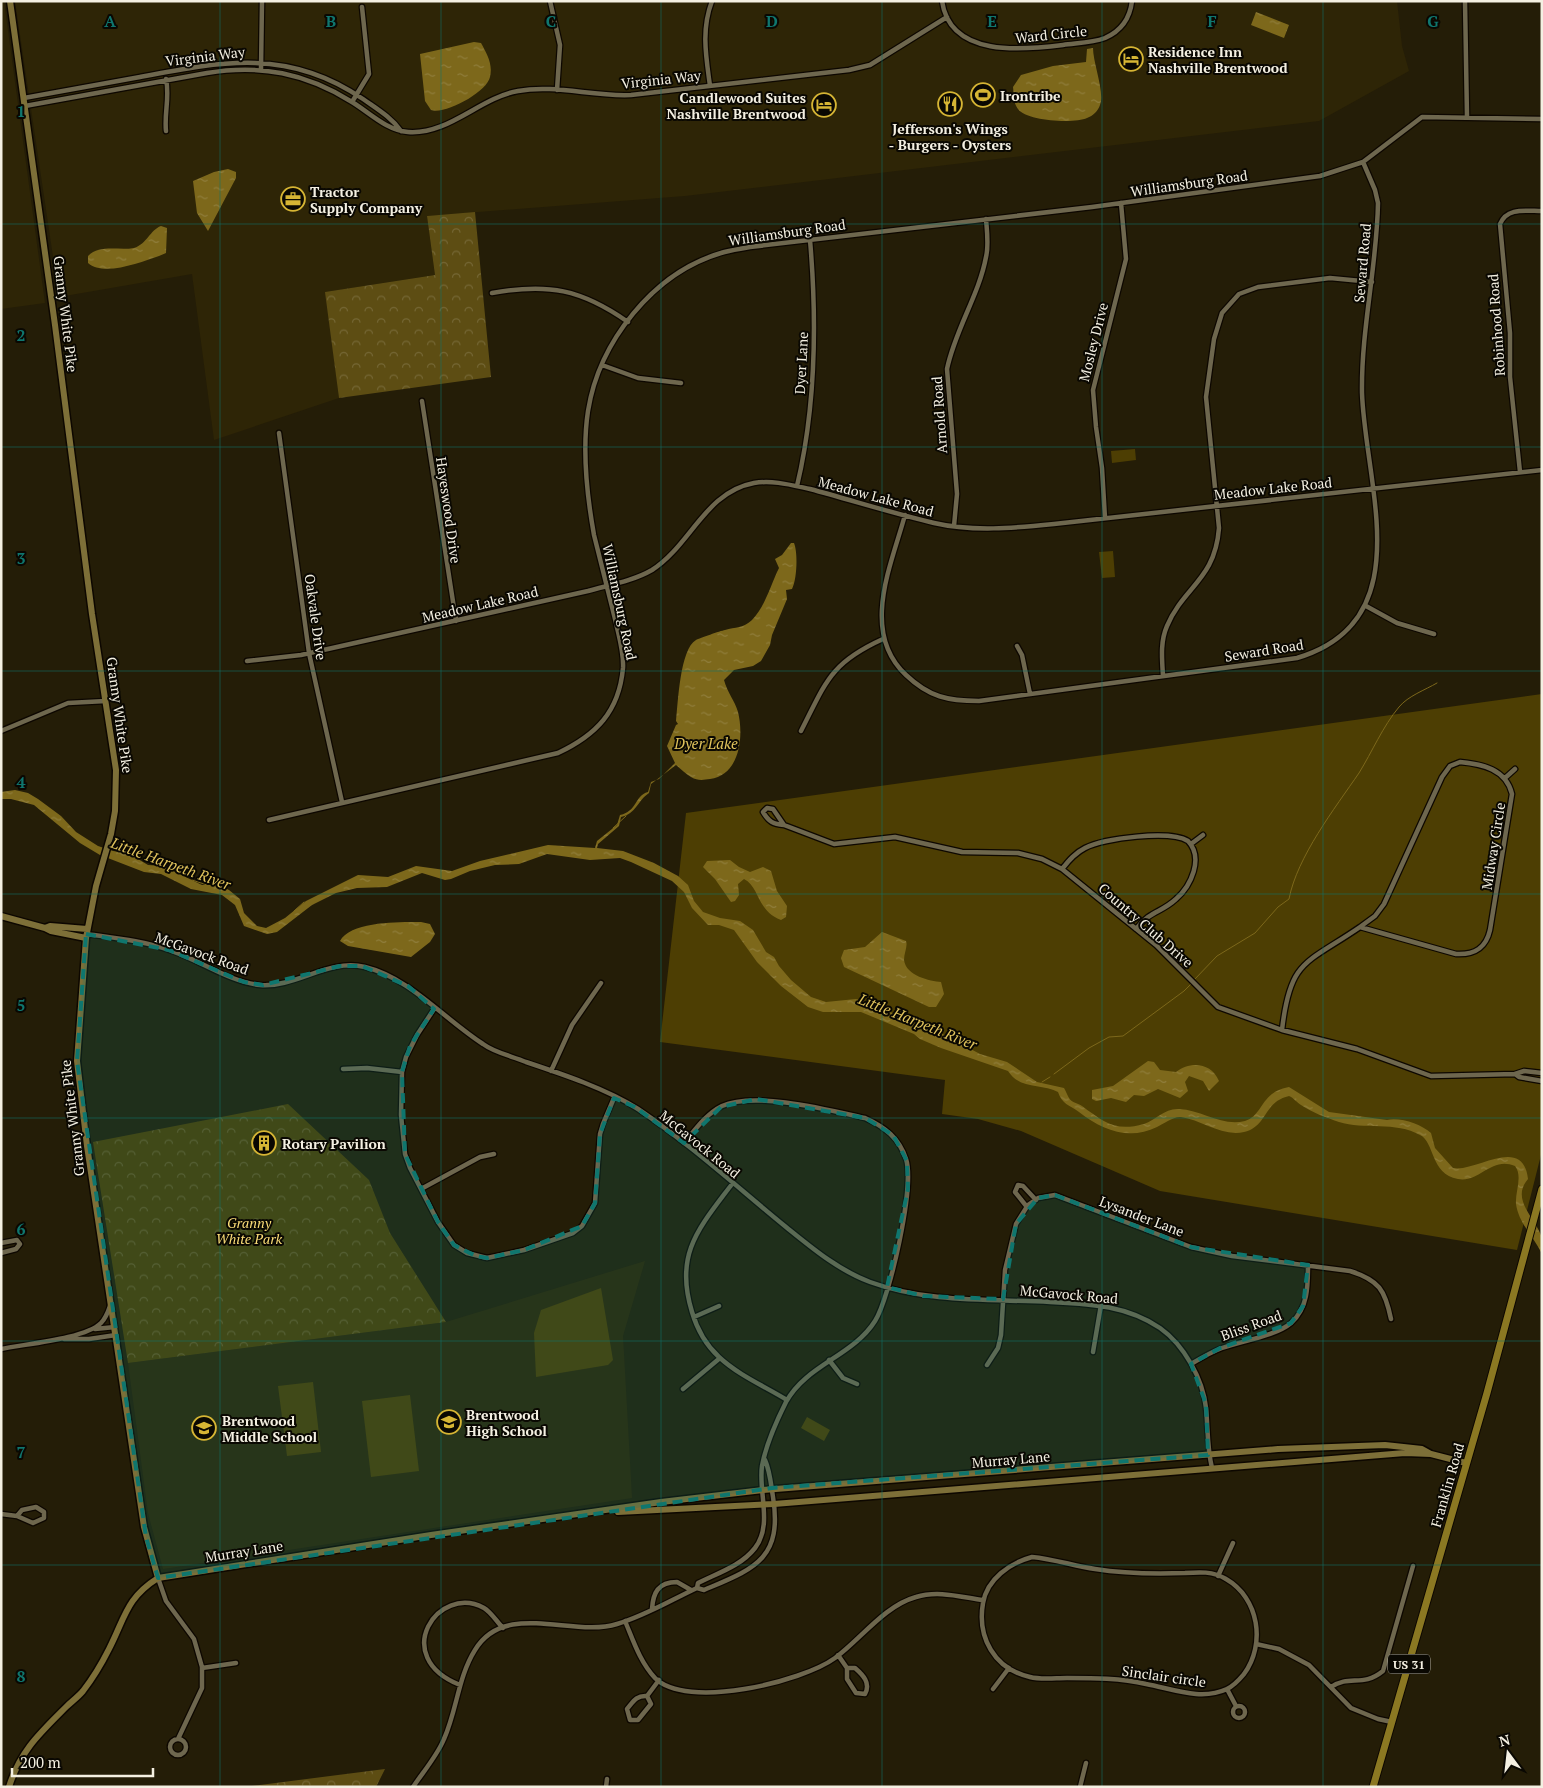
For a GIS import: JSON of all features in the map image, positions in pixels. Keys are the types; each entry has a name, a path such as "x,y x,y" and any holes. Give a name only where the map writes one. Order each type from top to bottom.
{"main road":[{"name":"Granny White Pike","path":"10,1 92,614 116,770 115,811 111,834 86,933 81,981 77,1061 87,1146 145,1535 158,1578"},
{"path":"1,916 51,931 86,933"},
{"name":"Franklin Road","path":"1373,1787 1542,1189"},
{"name":"Murray Lane","path":"9,1787 25,1750 82,1692 110,1648 119,1624 133,1598 158,1578 321,1551 661,1502 772,1489 1278,1449 1385,1445 1422,1449 1431,1454"},
{"name":"Murray Lane","path":"593,1513 774,1504 1405,1453 1431,1454 1466,1462"}],"street":[{"path":"260,69 262,1"},
{"path":"550,1 560,46 557,90"},
{"path":"710,86 704,32 706,16 712,1"},
{"name":"Ward Circle","path":"942,1 948,17 962,33 981,44 1002,49 1023,50 1106,38 1118,30 1124,23 1132,1"},
{"path":"1465,1 1467,117"},
{"path":"352,102 369,74 362,7"},
{"name":"Virginia Way","path":"25,106 227,70 260,69 306,79 325,86 389,128 419,132 436,128 489,100 511,92 532,89 617,96 849,70 870,65 948,17"},
{"name":"Virginia Way","path":"24,98 227,62 261,62 296,69 329,79 393,120 401,131"},
{"path":"164,72 169,98 165,113 166,131"},
{"name":"Williamsburg Road","path":"269,820 558,753 577,744 599,728 619,691 623,666 621,646 594,534 586,446 588,410 602,365 620,332 657,288 680,272 708,258 750,247 1121,203 1320,176 1362,162 1422,117 1542,120"},
{"name":"Seward Road","path":"905,516 883,598 881,619 883,640 898,667 920,689 928,693 962,701 1030,694 1297,658 1312,653 1337,639 1366,606 1374,584 1378,563 1377,528 1362,393 1378,203 1376,190 1362,162"},
{"name":"Mosley Drive","path":"1105,518 1102,468 1093,390 1126,259 1121,203"},
{"name":"Robinhood Road","path":"1520,472 1510,377 1510,333 1500,224 1503,216 1512,212 1542,211"},
{"name":"Arnold Road","path":"954,526 957,494 946,369 950,351 985,264 988,246 986,219"},
{"name":"Dyer Lane","path":"797,486 809,423 815,314 810,240"},
{"path":"1163,676 1162,651 1167,626 1177,608 1208,569 1215,554 1219,528 1206,391 1217,324 1224,309 1239,294 1258,287 1330,278 1372,282"},
{"path":"492,293 549,287 573,292 609,309 628,322"},
{"path":"602,365 638,378 681,383"},
{"name":"Hayeswood Drive","path":"422,401 456,621"},
{"name":"Oakvale Drive","path":"279,433 309,653 342,802"},
{"name":"Meadow Lake Road","path":"247,661 309,653 456,621 632,579 652,570 679,545 713,504 731,491 751,484 770,481 797,486 905,516 954,526 988,529 1015,528 1372,490 1542,470"},
{"path":"1366,606 1397,624 1434,634"},
{"path":"801,731 836,668 857,651 883,640"},
{"path":"1017,646 1022,655 1030,694"},
{"path":"1,731 68,704 106,701"},
{"path":"1282,1030 1287,995 1300,969 1314,956 1360,928 1379,912 1387,899 1447,768 1457,762 1469,763 1492,769 1505,778 1515,769"},
{"name":"Midway Circle","path":"1360,928 1456,954 1473,953 1483,946 1490,930 1511,806 1511,790 1505,778"},
{"name":"Country Club Drive","path":"784,825 773,809 767,808 763,812 768,821 773,824 784,825 834,844 895,837 962,852 1025,854 1062,869 1169,957 1197,988 1218,1007 1282,1030 1357,1049 1431,1076 1515,1074 1524,1071 1542,1073"},
{"path":"1062,869 1080,850 1097,843 1167,835 1181,837 1191,844 1195,851 1196,864 1183,891 1169,904 1148,914 1136,929"},
{"path":"1191,844 1203,835"},
{"name":"McGavock Road","path":"86,933 134,941 169,950 244,982 263,985 282,983 319,970 340,966 362,966 386,974 408,986 434,1009 486,1047 601,1090 635,1107 684,1143 732,1184 834,1265 871,1283 922,1296 1101,1305 1133,1312 1162,1330 1178,1346 1191,1364 1206,1404 1208,1454 1212,1468"},
{"path":"551,1071 572,1025 601,983"},
{"path":"434,1009 410,1046 402,1072 401,1115 405,1154 438,1222 454,1245 476,1256 487,1258 524,1250 573,1233 582,1226 595,1203 600,1134 614,1098"},
{"path":"343,1069 367,1068 402,1072"},
{"name":"Country Club Drive","path":"1515,1074 1519,1077 1542,1082"},
{"path":"684,1143 710,1114 721,1107 737,1101 756,1100 846,1114 880,1124 893,1135 902,1150 907,1161 908,1177 902,1230 887,1287 875,1321 856,1342 801,1382 788,1400 767,1444 765,1460 762,1466 763,1523 756,1547 740,1562 698,1583 697,1588"},
{"path":"421,1189 480,1157 494,1154"},
{"path":"732,1184 699,1228 686,1257 686,1294 698,1329 720,1358 788,1400"},
{"path":"1027,1207 1015,1192 1018,1185 1023,1186 1036,1200"},
{"name":"Lysander Lane","path":"987,1365 998,1348 1001,1335 1010,1243 1016,1224 1027,1207 1036,1200 1054,1195 1192,1247 1232,1256 1350,1271 1369,1277 1380,1286 1388,1304 1391,1319"},
{"path":"1,1244 17,1240 20,1244 16,1249 1,1253"},
{"name":"Bliss Road","path":"1191,1364 1220,1348 1291,1323 1303,1306 1308,1290 1308,1266"},
{"path":"63,1339 100,1325 107,1315 111,1304"},
{"path":"1093,1352 1101,1305"},
{"path":"694,1317 719,1306"},
{"path":"89,1330 114,1327"},
{"path":"1,1349 63,1339 116,1336"},
{"path":"683,1390 720,1358"},
{"path":"829,1360 843,1378 857,1384"},
{"path":"413,1787 444,1740 460,1684 475,1650 498,1629 528,1623 597,1629 625,1621 691,1590 697,1588 704,1590 749,1570 759,1563 770,1549 775,1523 772,1489 765,1460"},
{"path":"1,1514 17,1516 33,1523 44,1518 44,1512 36,1507 22,1510 17,1516"},
{"path":"1218,1576 1233,1543"},
{"name":"Sinclair circle","path":"1032,1557 1134,1574 1206,1572 1218,1576 1225,1578 1242,1593 1250,1606 1258,1628 1256,1644 1250,1666 1236,1683 1227,1689 1202,1695 1143,1683 1084,1678 1030,1678 1009,1668 991,1650 985,1640 981,1626 983,1600 994,1580 1012,1564 1032,1557"},
{"path":"1331,1687 1339,1681 1370,1680 1383,1671 1414,1566"},
{"path":"158,1578 166,1601 194,1639 202,1668 202,1688 178,1739"},
{"path":"652,1609 655,1592 661,1586 677,1582 691,1590"},
{"path":"625,1621 640,1656 658,1680 667,1686 681,1690 705,1692 763,1685 803,1675 838,1655 897,1606 916,1597 940,1594 983,1600"},
{"path":"460,1684 444,1678 427,1659 425,1634 436,1615 453,1605 463,1603 485,1608 503,1628"},
{"path":"1256,1644 1279,1650 1309,1665 1351,1708 1378,1719 1392,1722"},
{"path":"838,1655 847,1668 846,1675 856,1693 865,1694 868,1688 867,1682 855,1668 847,1668"},
{"path":"202,1668 236,1664"},
{"path":"993,1689 1009,1668"},
{"path":"647,1696 658,1680"},
{"path":"1227,1689 1236,1706"},
{"path":"647,1696 651,1704 638,1720 630,1720 627,1710 636,1698 647,1696"},
{"path":"1080,1787 1086,1763"},
{"path":"606,1787 607,1780"}],"highlighted area":[{"path":"86,934 169,950 244,982 263,985 340,966 362,966 408,986 434,1009 410,1046 402,1072 405,1154 438,1222 454,1245 476,1256 487,1258 524,1250 582,1226 595,1203 600,1134 614,1098 635,1107 684,1143 721,1107 756,1099 865,1118 893,1135 907,1161 908,1189 887,1287 923,1296 1003,1299 1016,1224 1038,1198 1055,1195 1191,1247 1308,1265 1303,1306 1291,1323 1220,1348 1191,1364 1206,1404 1208,1455 772,1488 158,1578 146,1537 77,1061"}],"shaded area":[{"path":"1,1 4,1 45,303 1,309"},
{"path":"15,1 1397,1 1402,46 1409,71 1319,121 685,196 427,216 435,275 326,292 339,398 214,440 192,274 59,297"},
{"name":"Brentwood High School","path":"645,1261 623,1336 632,1498 163,1569 148,1513 128,1363 446,1322"}],"green space":[{"path":"475,212 491,377 339,398 325,292 435,275 427,216"},
{"path":"1135,449 1136,460 1112,463 1111,451"},
{"path":"1113,551 1115,577 1102,578 1099,552"},
{"path":"1542,694 1542,1151 1517,1250 1160,1191 1021,1131 978,1119 942,1114 945,1080 660,1042 686,813"},
{"name":"Granny White Park","path":"288,1104 369,1180 390,1233 446,1322 128,1363 93,1142"},
{"path":"601,1288 613,1360 608,1365 536,1377 534,1333 541,1310"},
{"path":"313,1382 321,1452 287,1456 278,1386"},
{"path":"410,1395 419,1471 371,1477 362,1401"},
{"path":"807,1417 830,1430 824,1441 801,1428"},
{"path":"385,1769 376,1787 244,1787"}],"water":[{"path":"1256,12 1289,25 1284,38 1251,25"},
{"path":"474,42 481,43 489,59 491,72 487,83 474,95 455,106 437,111 431,110 425,101 420,54"},
{"path":"1093,48 1101,100 1097,111 1093,115 1081,120 1072,121 1040,119 1023,113 1016,107 1013,87 1021,75 1053,66 1086,62 1087,49"},
{"path":"228,169 236,172 236,178 208,231 197,213 193,181 214,172"},
{"path":"161,226 167,228 166,253 133,265 113,269 103,269 88,263 88,256 93,252 104,249 134,248"},
{"name":"Dyer Lake","path":"791,543 794,543 796,573 794,585 792,589 786,590 787,599 772,635 770,645 761,661 753,666 734,670 724,680 737,708 740,722 740,743 734,762 720,776 710,779 700,780 694,778 676,765 664,774 675,763 667,746 678,724 676,721 681,677 686,654 691,645 698,639 749,623 757,615 779,568 775,559 782,555"},
{"path":"656,780 651,784 649,793 634,810 621,817 619,826 598,844 597,848 623,851 654,863 678,876 688,885 694,901 703,912 720,918 740,921 753,930 766,952 774,957 791,980 811,997 826,1002 856,999 873,1003 910,1022 922,1023 980,1054 1007,1062 1037,1082 1064,1088 1072,1101 1104,1121 1117,1126 1125,1127 1144,1124 1174,1109 1196,1112 1228,1122 1245,1121 1256,1114 1267,1098 1289,1087 1329,1112 1387,1120 1404,1120 1422,1127 1431,1133 1435,1148 1453,1168 1473,1166 1497,1158 1508,1157 1517,1159 1524,1166 1528,1179 1523,1187 1523,1202 1542,1238 1542,1254 1520,1218 1516,1204 1518,1174 1515,1166 1499,1164 1473,1177 1458,1179 1442,1171 1425,1139 1420,1135 1401,1128 1339,1122 1319,1115 1289,1096 1274,1103 1258,1125 1244,1132 1228,1132 1178,1117 1147,1131 1136,1133 1116,1132 1097,1124 1066,1104 1058,1092 1052,1089 1025,1084 1013,1077 1008,1071 941,1048 920,1039 914,1034 861,1012 823,1012 808,1007 781,986 757,962 734,930 719,925 708,925 692,908 684,892 672,881 620,858 590,860 547,854 519,864 495,865 445,880 422,873 387,887 357,888 336,893 312,905 277,932 267,934 244,926 235,905 222,895 191,889 161,874 144,872 100,855 80,843 34,805 11,799 1,799 1,792 15,790 28,793 61,816 76,832 98,846 128,853 148,865 163,866 202,885 219,885 240,899 244,913 257,926 266,928 285,918 306,901 358,875 388,877 416,866 452,871 480,861 548,845 595,848 597,841 617,825 620,815 630,810 640,797 648,792 651,782"},
{"path":"730,860 750,872 763,867 771,871 777,891 787,906 786,917 781,920 773,916 763,905 753,887 744,879 738,884 739,895 735,901 731,902 715,879 703,867 707,861"},
{"path":"421,922 430,924 435,934 430,942 411,957 348,946 340,941 346,934 365,926"},
{"path":"882,932 906,941 904,960 909,970 919,977 941,982 944,994 936,1007 929,1007 844,967 841,958 844,950 865,947"},
{"path":"1148,1061 1154,1062 1160,1070 1176,1072 1187,1066 1200,1065 1211,1070 1219,1081 1209,1091 1203,1081 1189,1076 1185,1082 1188,1091 1180,1098 1158,1089 1144,1096 1134,1095 1126,1102 1111,1098 1096,1101 1092,1099 1092,1090 1113,1086"}],"waterway":[{"path":"1194,980 1217,956 1255,933 1278,907 1289,899 1293,883 1308,850 1328,817 1359,773 1393,714 1407,700 1437,683"},
{"path":"613,828 626,816"},
{"name":"Little Harpeth River","path":"192,880 207,885"},
{"name":"Little Harpeth River","path":"294,911 304,902"},
{"path":"1054,1074 1089,1048 1109,1037 1123,1036 1192,983"},
{"path":"1042,1082 1050,1077"}],"place":[{"name":"Residence Inn Nashville Brentwood","path":"1131,59"},
{"name":"Irontribe","path":"983,95"},
{"name":"Jefferson's Wings - Burgers - Oysters","path":"950,104"},
{"name":"Candlewood Suites Nashville Brentwood","path":"824,105"},
{"name":"Tractor Supply Company","path":"293,199"},
{"name":"Rotary Pavilion","path":"264,1143"},
{"name":"Brentwood High School","path":"449,1422"},
{"name":"Brentwood Middle School","path":"204,1428"}]}
